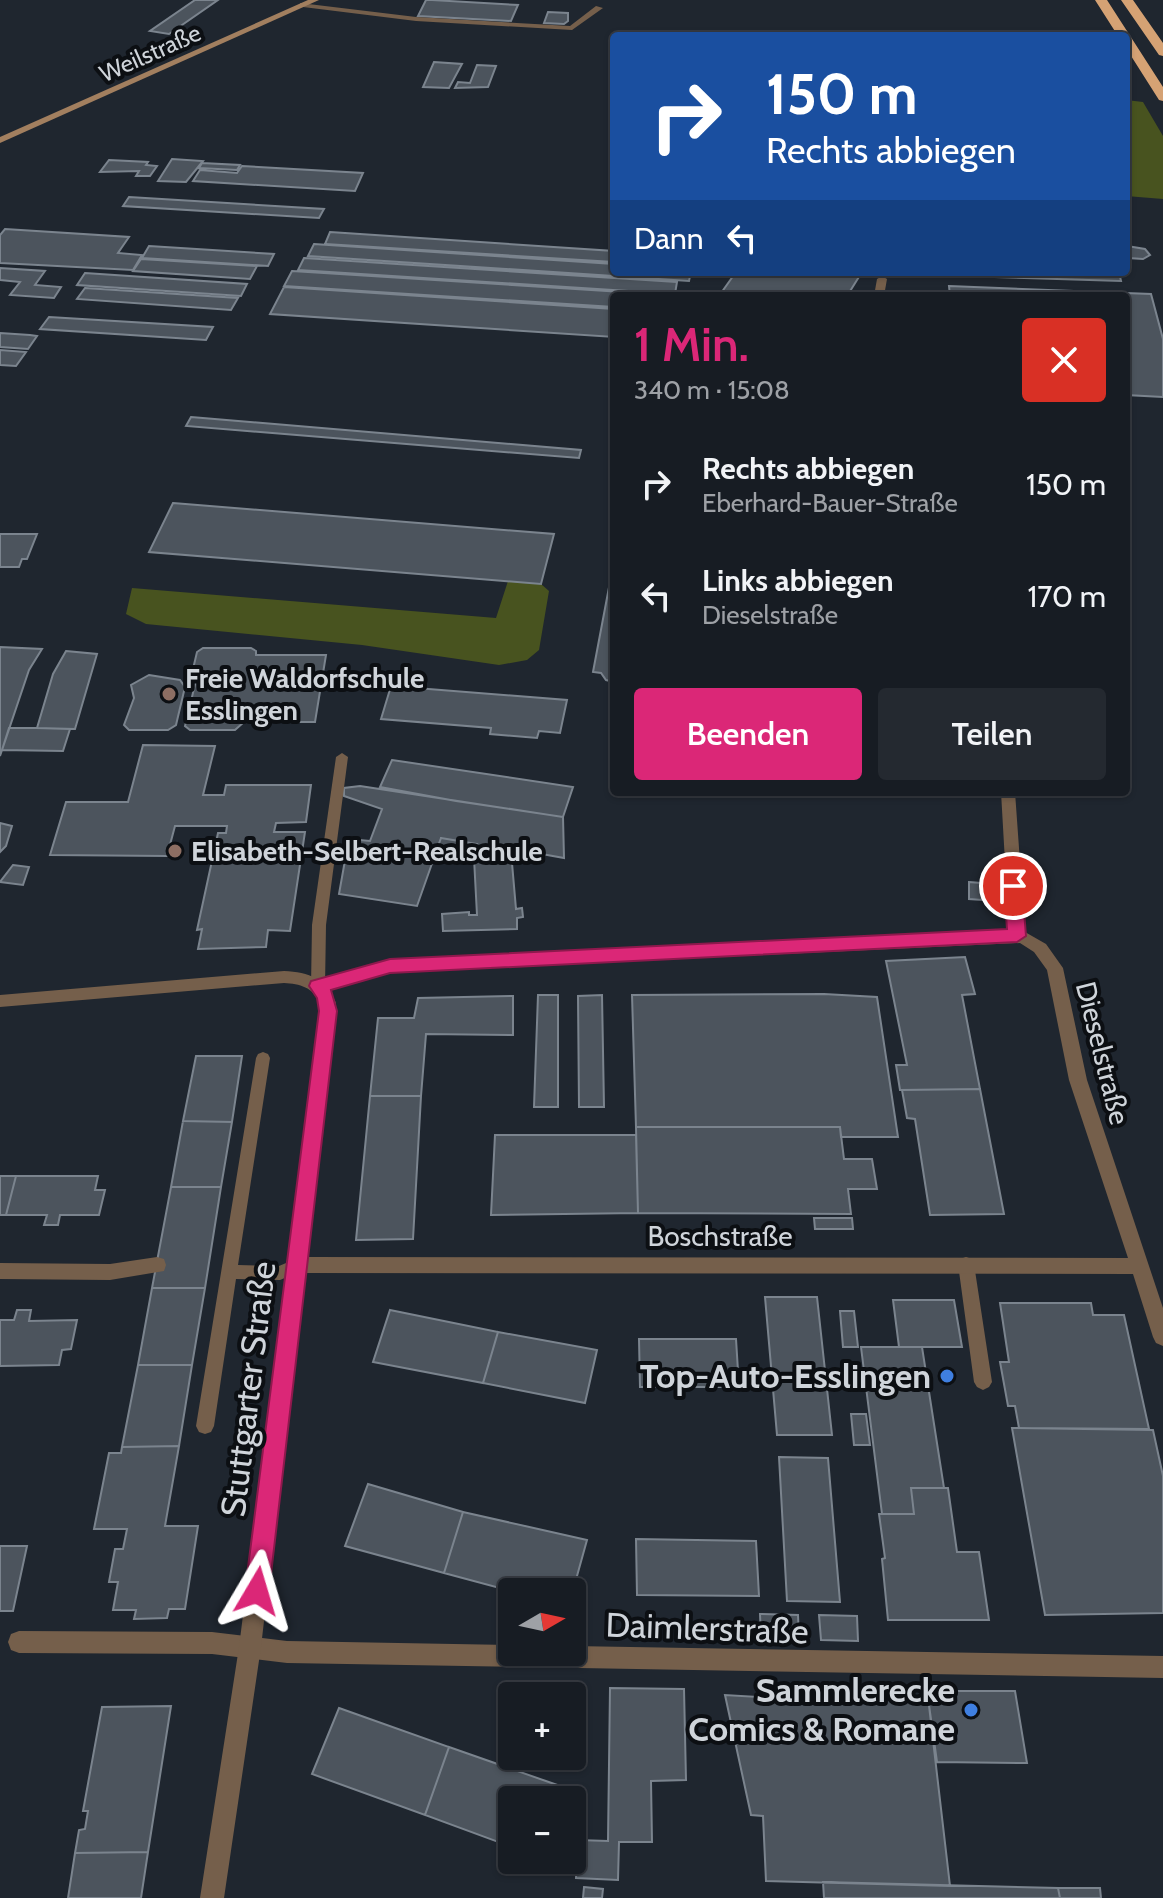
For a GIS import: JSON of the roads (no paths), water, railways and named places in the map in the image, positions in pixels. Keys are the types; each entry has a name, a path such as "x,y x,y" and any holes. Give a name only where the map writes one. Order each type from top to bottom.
{"highway":[{"path":"1101,0 1121,32"},
{"path":"1127,0 1163,52"},
{"path":"1130,45 1163,97"}],"main road":[{"name":"Weilstraße","path":"0,140 315,0"}],"street":[{"path":"0,1001 284,977 303,979 318,986 390,966 1017,936 1008,796"},
{"name":"Dieselstraße","path":"1017,936 1040,948 1055,968 1074,1067 1163,1337"},
{"name":"Stuttgarter Straße","path":"212,1898 250,1647 328,1011 326,996 318,986"},
{"path":"0,1271 110,1272 157,1265"},
{"name":"Boschstraße","path":"298,1265 1141,1266"},
{"name":"Daimlerstraße","path":"19,1642 212,1643 287,1652 1163,1667"}],"lane":[{"path":"303,5 416,19 572,28 599,8"},
{"path":"880,292 882,279"},
{"path":"318,986 319,925 342,757"},
{"path":"205,1426 263,1058"},
{"path":"966,1264 983,1382"},
{"path":"231,1272 280,1273 298,1265"}],"place":[{"name":"Freie Waldorfschule Esslingen","path":"169,694"},
{"name":"Elisabeth-Selbert-Realschule","path":"175,851"},
{"name":"Top-Auto-Esslingen","path":"947,1376"},
{"name":"Sammlerecke Comics & Romane","path":"971,1710"}]}
